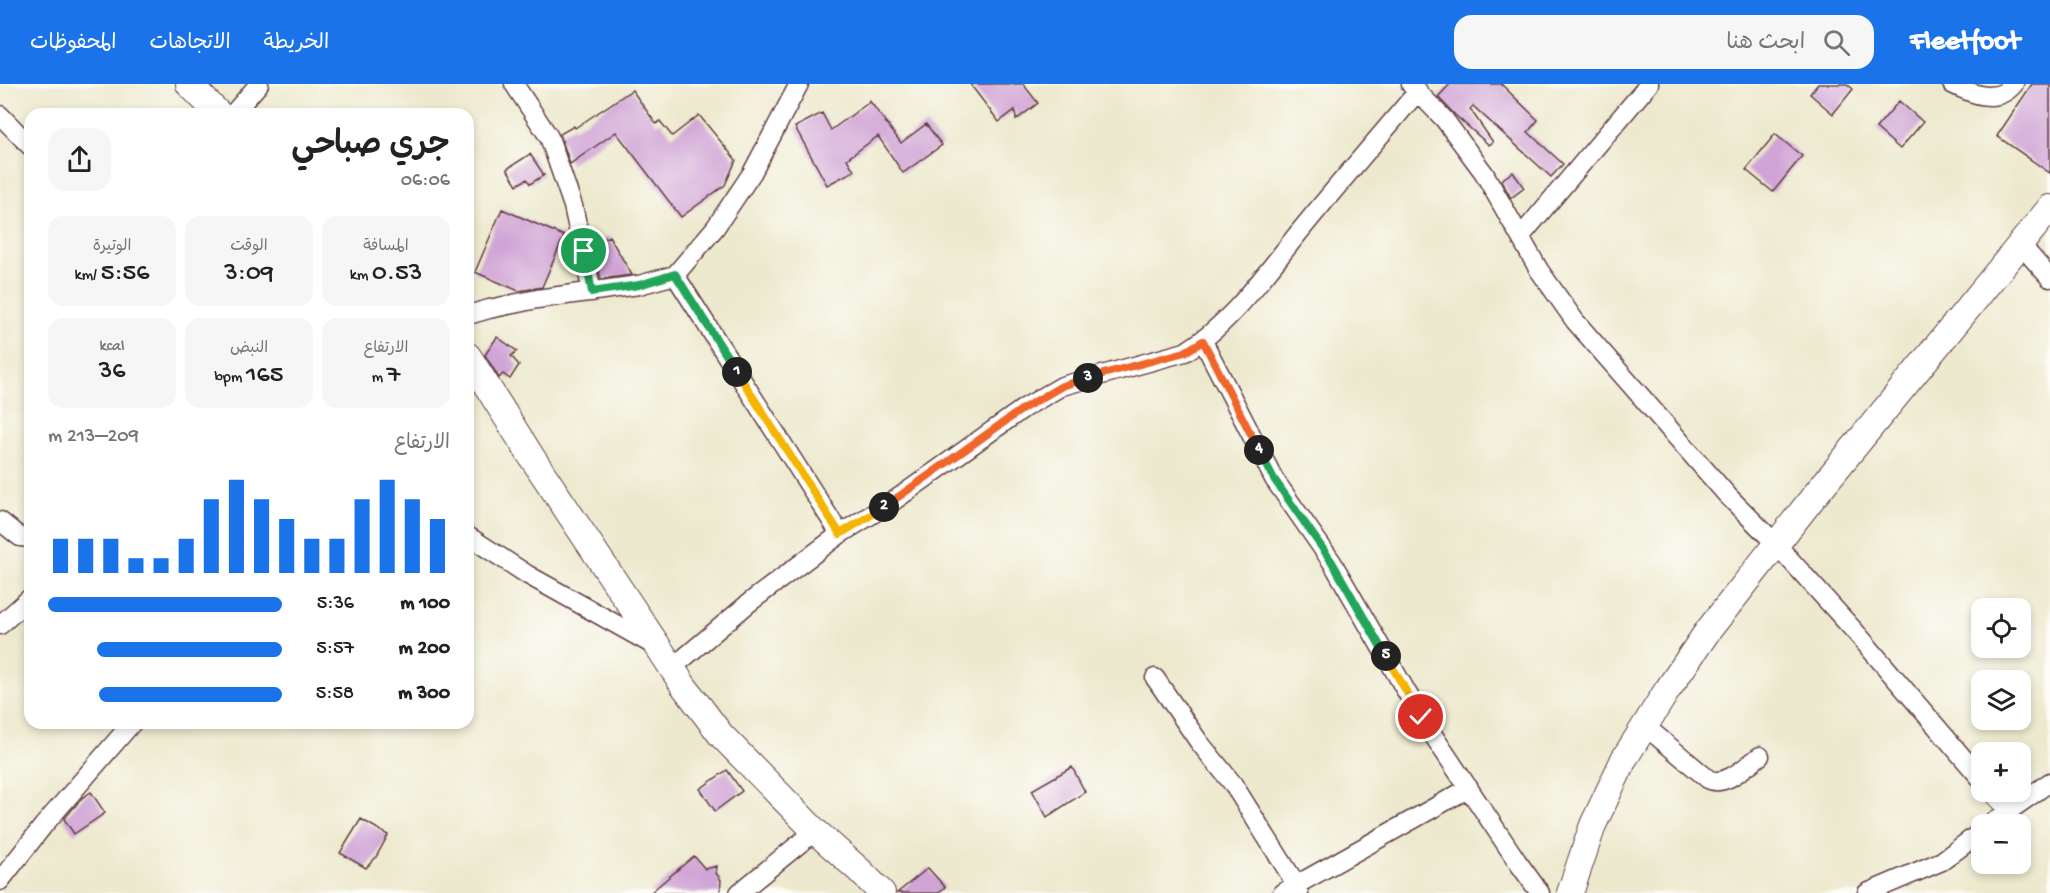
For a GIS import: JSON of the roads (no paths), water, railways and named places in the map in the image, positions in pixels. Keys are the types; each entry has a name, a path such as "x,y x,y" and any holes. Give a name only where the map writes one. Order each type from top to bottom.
{"street":[{"path":"189,84 213,108"},
{"path":"238,108 259,84"},
{"path":"514,84 549,137 573,206 592,292"},
{"path":"474,313 537,299 639,285 675,274 715,228 752,173 799,84"},
{"path":"1521,236 1649,84"},
{"path":"1952,84 1975,94 1992,97 2002,94 2013,84"},
{"path":"665,658 750,602 840,534 895,500 1024,408 1062,386 1185,352 1203,341 1224,322 1251,290 1414,88 1444,119 1484,173 1539,270 1575,321 1728,496 1776,544 1859,636 1971,767"},
{"path":"0,115 24,140"},
{"path":"1570,893 1593,825 1624,759 1707,633 1776,544 2050,208"},
{"path":"2020,244 2050,278"},
{"path":"675,274 840,534"},
{"path":"1203,341 1274,479 1332,562 1421,717 1540,893"},
{"path":"474,366 665,658 722,735 815,831 882,893"},
{"path":"0,521 20,537 24,537"},
{"path":"474,540 665,658"},
{"path":"0,625 24,603"},
{"path":"1155,678 1199,742 1233,784 1292,890 1469,788"},
{"path":"1645,726 1714,782 1723,781 1760,756"},
{"path":"0,881 43,826 127,729"},
{"path":"2003,814 2050,782"},
{"path":"2001,802 2008,810"},
{"path":"739,893 815,831"},
{"path":"1867,893 1942,861 1971,839"}]}
